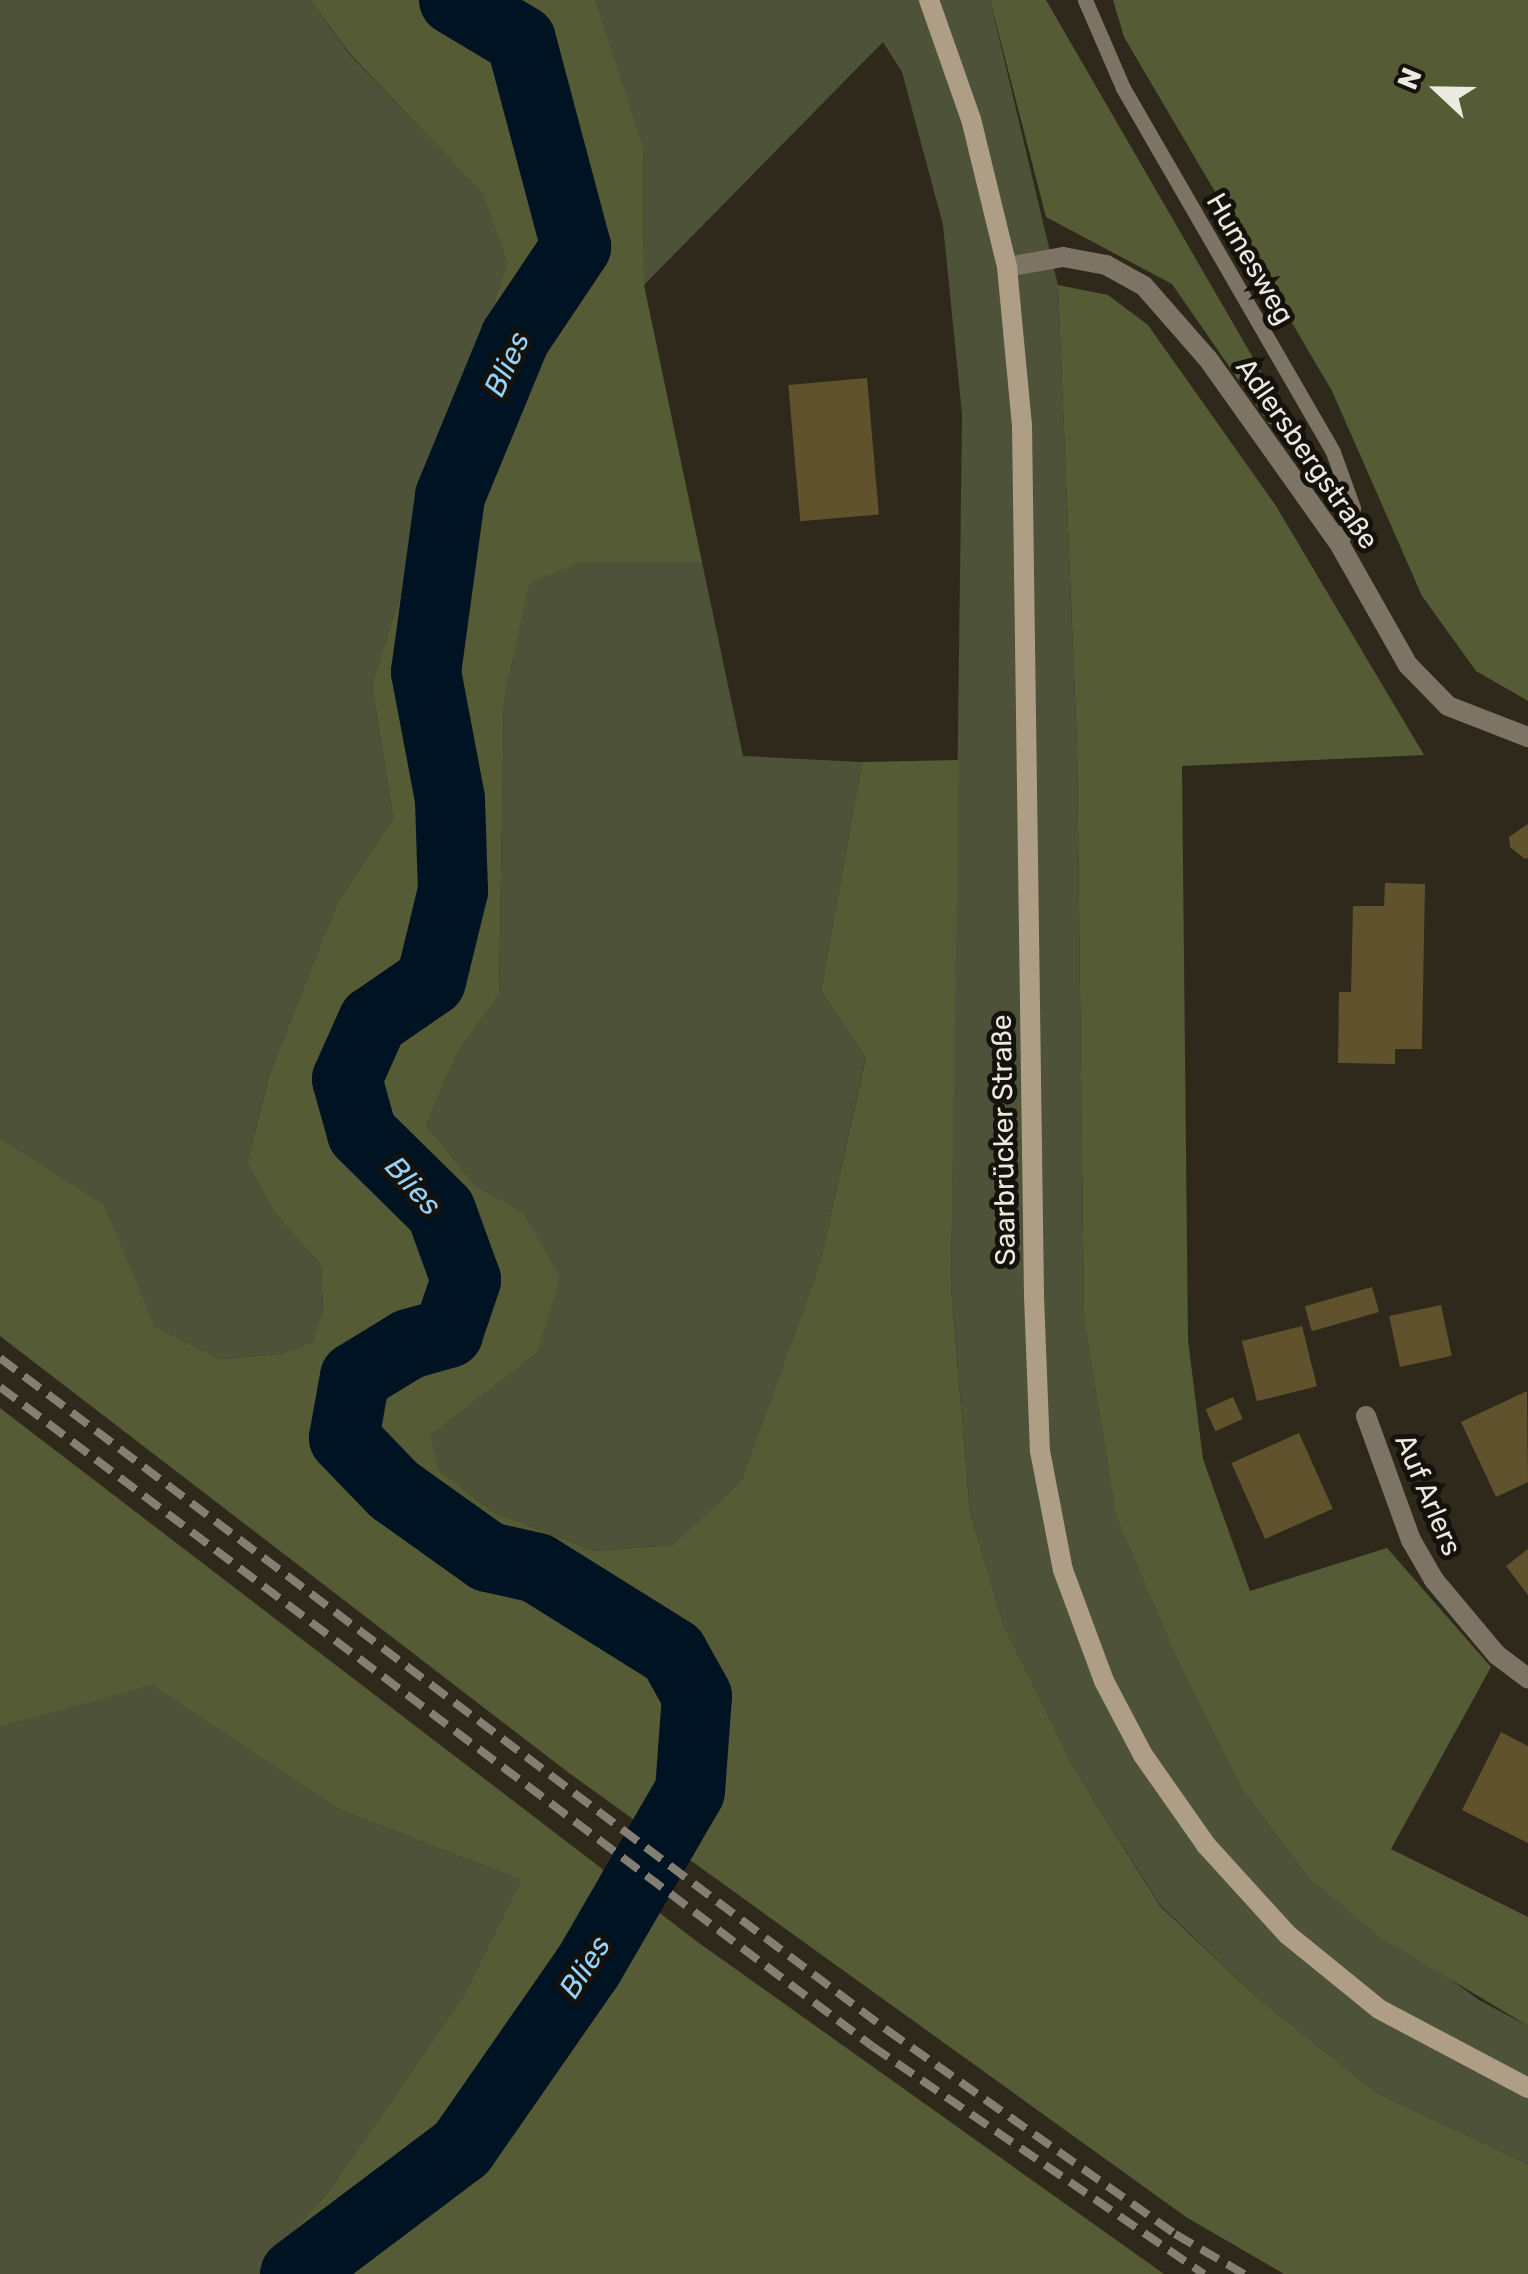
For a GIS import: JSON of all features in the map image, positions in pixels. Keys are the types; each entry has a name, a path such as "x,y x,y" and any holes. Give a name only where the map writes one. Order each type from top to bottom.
{"main road":[{"name":"Saarbrücker Straße","path":"928,0 971,119 1007,267 1022,425 1040,1451 1063,1570 1104,1681 1142,1755 1206,1844 1288,1935 1379,2009 1528,2088"}],"street":[{"name":"Adlersbergstraße","path":"1007,267 1062,258 1106,265 1144,286 1208,359 1340,545 1408,665 1462,713 1528,737"},
{"name":"Auf Arlers","path":"1366,1416 1411,1540 1434,1580 1497,1655 1528,1678"}],"lane":[{"name":"Humesweg","path":"1084,0 1124,88 1332,452 1353,508 1340,545"}],"green space":[{"path":"0,0 310,0 351,56 484,193 507,262 372,684 393,818 337,903 271,1070 247,1163 275,1214 321,1265 323,1309 312,1342 280,1354 220,1359 154,1327 104,1204 0,1138"},
{"path":"310,0 596,0 643,145 644,285 702,562 581,562 530,583 504,699 499,994 456,1056 426,1125 476,1186 522,1211 560,1277 537,1353 430,1435 440,1471 493,1512 594,1551 672,1545 741,1481 820,1263 866,1057 821,991 862,762 959,760 951,1287 970,1512 1004,1626 1074,1768 1160,1906 1255,1996 1377,2093 1528,2164 1528,2274 1284,2274 1186,2217 569,1773 0,1336 0,1138 104,1204 155,1327 220,1359 280,1354 312,1342 323,1309 321,1265 275,1214 247,1163 271,1070 337,903 393,818 372,684 507,262 483,193 351,55"},
{"path":"596,0 990,0 1058,285 1077,746 1084,1317 1116,1517 1179,1664 1243,1791 1307,1876 1479,2000 1528,2026 1528,2164 1377,2093 1255,1996 1160,1905 1074,1768 1004,1626 970,1512 951,1287 962,414 943,225 902,72 883,42 644,285 643,145"},
{"path":"990,0 1046,0 1285,413 1283,426 1269,424 1172,284 1046,217"},
{"path":"1113,0 1528,0 1528,701 1476,671 1422,596 1332,391 1124,37"},
{"path":"1058,285 1108,295 1148,325 1276,506 1424,755 1182,766 1188,1340 1203,1459 1250,1591 1387,1548 1491,1667 1391,1849 1528,1917 1528,2026 1378,1936 1307,1876 1243,1791 1179,1664 1116,1517 1084,1318 1077,746"},
{"path":"581,562 702,562 743,756 862,762 821,991 866,1056 820,1263 741,1481 672,1545 594,1551 493,1512 440,1471 429,1435 537,1353 522,1211 476,1186 426,1125 456,1056 499,994 504,699 530,582"},
{"path":"0,1408 699,1943 1164,2274 264,2274 270,2257 329,2191 464,1995 521,1880 338,1809 152,1685 0,1727"},
{"path":"152,1684 338,1809 521,1880 464,1995 329,2191 270,2257 264,2274 0,2274 0,1727"}],"building":[{"path":"867,378 879,514 800,521 788,385"},
{"path":"1528,824 1525,859 1510,847 1509,837"},
{"path":"1385,883 1425,884 1422,1049 1395,1049 1395,1064 1338,1063 1339,992 1351,992 1353,906 1384,906"},
{"path":"1372,1287 1379,1312 1312,1331 1305,1306"},
{"path":"1441,1305 1452,1356 1400,1367 1389,1316"},
{"path":"1302,1326 1317,1386 1257,1401 1242,1341"},
{"path":"1527,1391 1528,1482 1496,1497 1461,1422"},
{"path":"1233,1397 1243,1419 1215,1431 1206,1409"},
{"path":"1299,1433 1333,1509 1265,1539 1231,1463"},
{"path":"1528,1549 1528,1595 1506,1566"},
{"path":"1501,1732 1528,1746 1528,1843 1462,1810"}],"waterway":[{"name":"Blies","path":"295,2274 462,2148 588,1967 690,1791 697,1696 673,1653 537,1568 488,1557 394,1490 344,1438 355,1377 409,1344 448,1333 466,1280 441,1211 362,1133 347,1079 373,1021 431,981 453,891 450,799 426,672 450,496 515,338 576,247 521,40 454,0"}],"railway":[{"path":"0,1358 887,2030 1175,2234 1244,2274"},
{"path":"0,1387 872,2046 1204,2274"}]}
